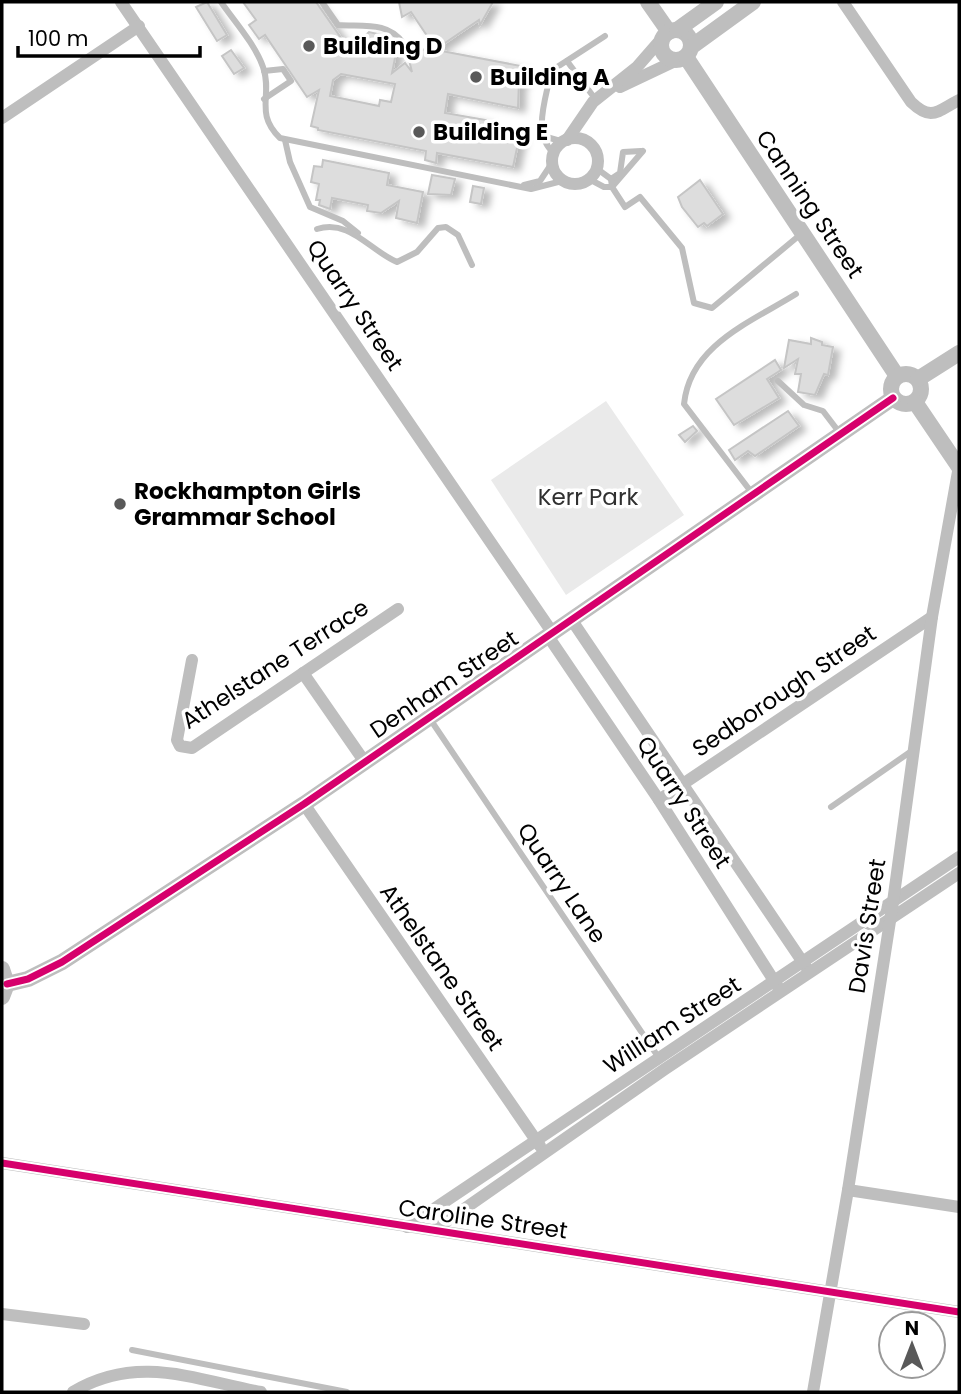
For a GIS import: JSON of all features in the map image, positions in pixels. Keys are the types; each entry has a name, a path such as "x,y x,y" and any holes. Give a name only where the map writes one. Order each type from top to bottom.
{"street":[{"name":"Quarry Street","path":"121,2 550,634 778,988"},
{"path":"648,2 670,33"},
{"path":"716,2 670,33 637,67 596,100 553,158 562,181 577,184 593,173 597,155 588,143 588,116 594,107 622,86 685,55 752,2"},
{"path":"843,2 911,102 923,113 934,114 959,100"},
{"path":"2,118 139,26"},
{"path":"670,33 661,44 664,54 685,55"},
{"path":"670,33 687,34 685,55"},
{"name":"Canning Street","path":"685,55 897,376"},
{"path":"565,141 588,143"},
{"path":"918,379 959,353"},
{"path":"908,374 918,379 921,389 915,402 904,404 892,398 891,386 897,376 908,374"},
{"name":"Denham Street","path":"3,983 28,979 62,962 304,804 892,398"},
{"path":"915,402 959,467"},
{"name":"Davis Street","path":"813,1392 848,1191 893,902 932,617 959,467"},
{"name":"Athelstane Terrace","path":"192,660 177,740 180,746 192,748 398,609"},
{"name":"Sedborough Street","path":"659,800 932,617"},
{"name":"Quarry Street","path":"571,620 806,968"},
{"path":"303,673 364,761"},
{"name":"Athelstane Street","path":"304,804 546,1154"},
{"name":"William Street","path":"407,1227 778,988 893,902 959,858"},
{"name":"William Street","path":"806,968 890,920 959,873"},
{"name":"William Street","path":"434,1230 546,1154 662,1063"},
{"name":"Caroline Street","path":"2,1163 959,1312"},
{"path":"848,1191 959,1206"},
{"path":"2,1314 84,1324"},
{"path":"72,1392 104,1376 144,1370 261,1392"}],"lane":[{"path":"220,2 264,71 264,115 271,129 285,139 522,185 531,189 562,181"},
{"path":"322,2 338,25 385,28 396,32 403,43"},
{"path":"522,185 540,181 553,158 541,128 551,71 605,36"},
{"path":"567,61 596,100"},
{"path":"264,71 283,69 292,81 264,99"},
{"path":"543,136 565,141"},
{"path":"285,139 290,162 310,207 343,221 378,253 397,262 416,252 438,228 446,227 458,235 472,265"},
{"path":"593,173 604,187 611,183 643,151 623,152 620,173 611,183"},
{"path":"593,173 611,183 625,207 640,197 682,248 686,281 694,303 703,308 712,308 803,233"},
{"path":"317,229 336,226 360,235"},
{"path":"753,494 684,404 686,386 696,365 711,347 796,294"},
{"path":"778,381 804,405 823,411 840,434"},
{"name":"Quarry Lane","path":"429,718 662,1063"},
{"path":"831,807 914,749"},
{"path":"132,1350 347,1392"}],"green space":[{"name":"Kerr Park","path":"606,401 684,515 566,595 491,480"}],"building":[{"path":"207,2 227,35 217,41 196,7"},
{"path":"243,2 316,2 346,45 358,42 369,32 387,36 389,46 393,46 396,53 392,73 405,63 412,72 409,60 426,48 521,66 523,81 519,81 518,108 448,94 445,113 486,120 485,127 520,134 513,167 437,153 436,163 425,160 426,151 318,130 311,126 319,90 307,97 265,35 259,39 249,25 256,20","holes":["341,74 395,84 391,102 380,100 379,106 330,96 333,80"]},
{"path":"399,2 493,2 480,25 479,20 436,49 411,12 402,17"},
{"path":"231,50 244,68 234,74 222,56"},
{"path":"323,160 389,173 387,185 423,192 417,223 396,218 399,201 381,213 367,211 368,205 332,198 330,209 319,205 320,200 316,200 319,184 311,182 314,166 322,167"},
{"path":"432,175 455,179 451,195 428,194"},
{"path":"700,180 723,214 707,226 704,223 698,227 682,207 678,197"},
{"path":"473,186 484,188 481,204 470,202"},
{"path":"811,338 822,342 822,345 833,347 828,375 824,374 815,395 798,392 801,374 795,374 798,359 784,368 789,340 811,344"},
{"path":"775,360 781,370 767,379 779,398 734,425 716,399"},
{"path":"788,411 799,426 755,456 748,451 735,460 729,450"},
{"path":"693,426 697,431 685,442 679,435"}],"cycle path":[{"path":"7,984 28,979 62,962 304,804 893,398"},
{"path":"2,1163 959,1312"}],"place":[{"name":"Building D","path":"309,46"},
{"name":"Building A","path":"476,77"},
{"name":"Building E","path":"419,132"},
{"name":"Rockhampton Girls Grammar School","path":"120,504"}]}
